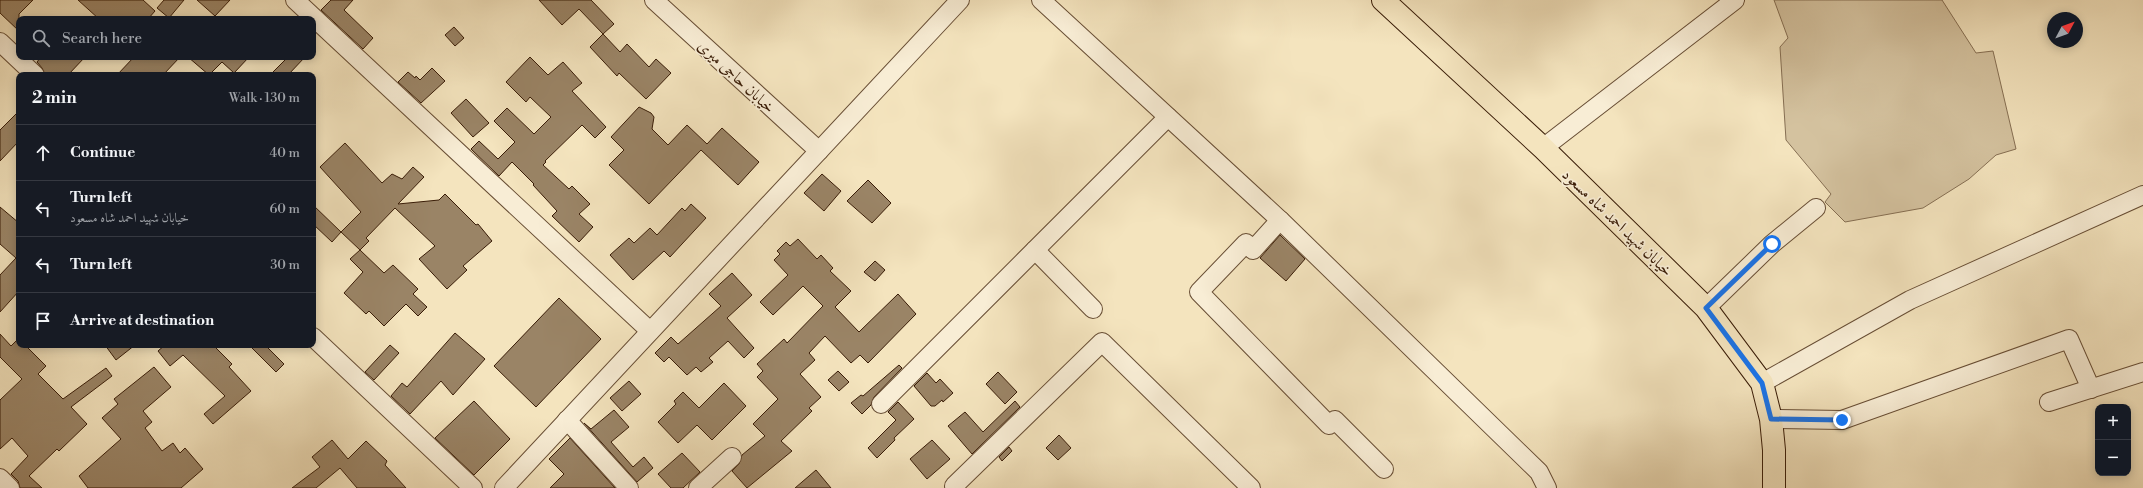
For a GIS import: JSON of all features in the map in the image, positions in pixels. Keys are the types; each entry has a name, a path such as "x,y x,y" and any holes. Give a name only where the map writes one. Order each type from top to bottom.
{"main road":[{"name":"خیابان شهید احمد شاه مسعود","path":"1383,0 1543,148 1706,308 1762,383 1771,419 1774,450 1774,488"}],"street":[{"path":"295,0 312,16"},
{"name":"خیابان حاجی میری","path":"654,0 819,151"},
{"path":"504,488 960,0"},
{"path":"1041,0 1280,220 1539,472 1547,488"},
{"path":"1543,148 1727,3"},
{"path":"316,20 650,331"},
{"path":"0,42 16,57"},
{"path":"19,60 32,72"},
{"path":"881,404 1168,117"},
{"path":"1762,383 1910,300 2143,195"},
{"path":"1706,308 1772,244 1816,208"},
{"path":"1280,220 1253,250 1246,243 1199,292 1329,425 1335,420 1384,469"},
{"path":"1035,250 1093,309"},
{"path":"1771,419 1842,420 2069,339 2091,389"},
{"path":"316,341 473,488"},
{"path":"956,488 954,486 1102,342 1251,488"},
{"path":"2049,402 2143,372"},
{"path":"567,420 629,488"},
{"path":"698,488 732,457"},
{"path":"0,478 10,488"}],"shaded area":[{"path":"1774,0 1942,0 1976,53 1993,51 2016,149 1996,155 1969,179 1923,208 1845,222 1825,202 1831,194 1786,140 1780,47 1788,38"}],"building":[{"path":"0,0 33,0 19,14 19,16 16,16 16,28 0,13"},
{"path":"78,0 143,0 155,11 151,16 96,16"},
{"path":"164,0 184,0 171,16 167,16 157,8"},
{"path":"197,0 230,0 215,16"},
{"path":"331,0 353,0 344,10 373,38 363,49 321,10"},
{"path":"539,0 591,0 614,24 603,34 579,9 562,25"},
{"path":"454,27 464,38 455,46 445,35"},
{"path":"603,34 620,52 627,44 649,67 656,59 671,73 646,99 619,73 617,76 590,47"},
{"path":"530,57 548,75 563,62 582,83 572,91 606,127 595,138 582,125 545,161 546,162 543,165 569,189 572,186 590,204 579,214 593,227 579,242 552,216 557,211 533,185 534,184 512,162 499,176 471,149 479,141 498,159 515,142 494,121 507,108 534,134 551,117 530,97 526,102 506,82"},
{"path":"39,60 82,60 71,72 44,72 37,62"},
{"path":"131,60 177,60 166,72 120,72"},
{"path":"192,60 246,60 235,72 233,72 222,62 212,72 206,72"},
{"path":"285,60 302,60 291,72 273,72"},
{"path":"432,68 445,81 421,103 398,82 408,72 420,80"},
{"path":"466,99 489,123 473,137 451,113"},
{"path":"639,107 651,113 654,117 652,129 668,145 687,125 707,144 722,128 759,162 738,185 701,150 649,204 609,165 624,150 611,137"},
{"path":"16,114 16,144 0,161 0,130"},
{"path":"345,143 382,183 392,174 402,179 413,167 424,177 398,204 439,200 445,194 476,225 478,224 492,241 463,266 467,270 447,289 419,259 435,246 395,208 366,238 369,241 360,250 341,232 361,212 320,167"},
{"path":"822,174 841,191 824,211 804,193"},
{"path":"868,180 891,203 872,223 847,201"},
{"path":"691,204 706,218 670,257 664,251 633,280 610,255 629,238 634,243 650,228 657,235 682,208 685,211"},
{"path":"0,207 16,220 16,258 0,244"},
{"path":"316,208 341,232 332,242 316,227"},
{"path":"1280,235 1305,259 1286,281 1260,258"},
{"path":"798,239 817,259 821,255 833,268 830,271 851,291 835,307 859,332 898,294 916,314 868,363 860,355 851,363 825,336 809,353 815,360 800,374 821,397 809,408 812,411 781,441 792,451 747,488 732,471 739,464 742,455 765,436 753,424 778,399 757,377 763,371 757,364 784,339 787,343 823,306 803,286 773,315 760,302 788,275 774,260 780,254 777,251 786,242 790,246"},
{"path":"360,250 384,273 393,265 418,289 413,294 427,307 418,316 406,304 384,326 369,311 366,314 344,293 363,272 350,259"},
{"path":"16,258 16,294 0,312 0,275"},
{"path":"875,261 885,270 875,281 864,272"},
{"path":"732,273 752,295 727,318 754,348 744,358 728,341 709,358 713,362 701,372 696,367 687,375 669,357 664,362 655,353 671,337 678,344 721,306 709,294"},
{"path":"559,298 601,339 536,407 494,366"},
{"path":"455,333 485,359 453,395 441,381 410,414 391,396 402,383 407,387"},
{"path":"0,334 11,346 16,341 16,348 28,348 46,366 38,374 63,399 106,368 112,376 71,407 87,424 59,451 57,449 29,476 42,488 20,488 18,481 11,474 28,456 12,438 0,449 0,400 22,379 0,357"},
{"path":"390,345 399,353 374,380 365,372"},
{"path":"107,348 131,348 116,360"},
{"path":"162,348 216,348 232,364 229,367 251,391 213,424 204,414 225,396 183,355 170,366 158,351"},
{"path":"252,348 268,348 284,364 276,372"},
{"path":"899,365 902,368 874,397 871,405 862,414 851,403 861,395 863,396"},
{"path":"154,367 171,387 143,411 152,422 145,428 162,451 173,443 180,453 185,448 203,469 181,488 88,488 79,476 121,439 102,418 118,404 114,399"},
{"path":"838,371 849,382 839,391 828,380"},
{"path":"998,372 1017,392 1005,404 986,384"},
{"path":"927,373 936,383 940,379 953,393 943,402 942,400 935,406 931,406 914,386"},
{"path":"629,381 641,394 622,411 610,398"},
{"path":"724,383 746,406 712,440 697,425 678,443 658,422 676,404 674,401 683,392 699,408"},
{"path":"474,401 510,439 474,475 435,438"},
{"path":"1015,401 1020,407 972,454 948,426 965,412 983,432"},
{"path":"898,402 914,419 894,438 895,440 877,458 868,448 896,420 888,412"},
{"path":"614,410 629,427 611,442 633,467 644,457 653,468 637,482 584,423 591,429"},
{"path":"1059,435 1071,448 1058,460 1046,448"},
{"path":"570,438 615,488 550,488 564,474 549,459"},
{"path":"332,440 348,459 366,441 387,461 385,465 406,488 357,488 340,468 316,488 292,488 320,467 312,457"},
{"path":"932,440 950,459 927,479 910,459"},
{"path":"1009,447 1012,451 1002,461 999,457"},
{"path":"682,453 700,472 683,488 671,488 658,474"},
{"path":"816,470 831,488 795,488"}],"route":[{"path":"1772,244 1706,308 1762,383 1771,419 1842,420"}]}
